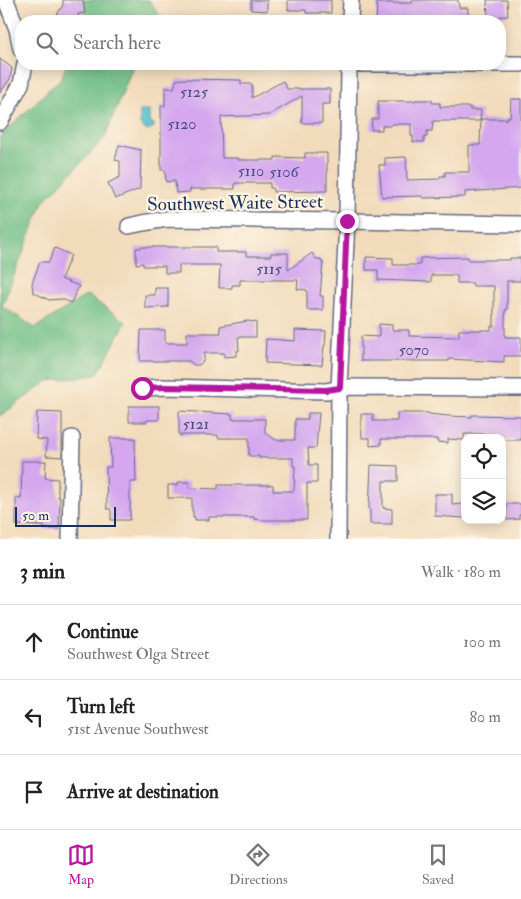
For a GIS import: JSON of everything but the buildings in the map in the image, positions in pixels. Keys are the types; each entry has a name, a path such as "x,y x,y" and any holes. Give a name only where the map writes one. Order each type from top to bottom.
{"street":[{"path":"6,0 15,26"},
{"path":"350,0 350,15"},
{"path":"506,64 521,64"},
{"path":"0,122 20,84 24,70"},
{"path":"338,539 340,388 347,221 349,70"},
{"name":"Southwest Waite Street","path":"129,226 167,220 521,224"},
{"path":"142,388 326,390 350,387 521,388"},
{"path":"70,539 72,438"}],"green space":[{"path":"71,0 149,0 159,15 74,15"},
{"path":"64,70 132,70 104,139 43,202 2,306 35,328 87,295 126,322 97,375 48,381 0,416 0,137 61,78"}],"water":[{"path":"140,111 150,111 150,122 154,124 154,127 147,131 140,125"}],"route":[{"path":"142,388 326,390 340,388 347,221"}]}
